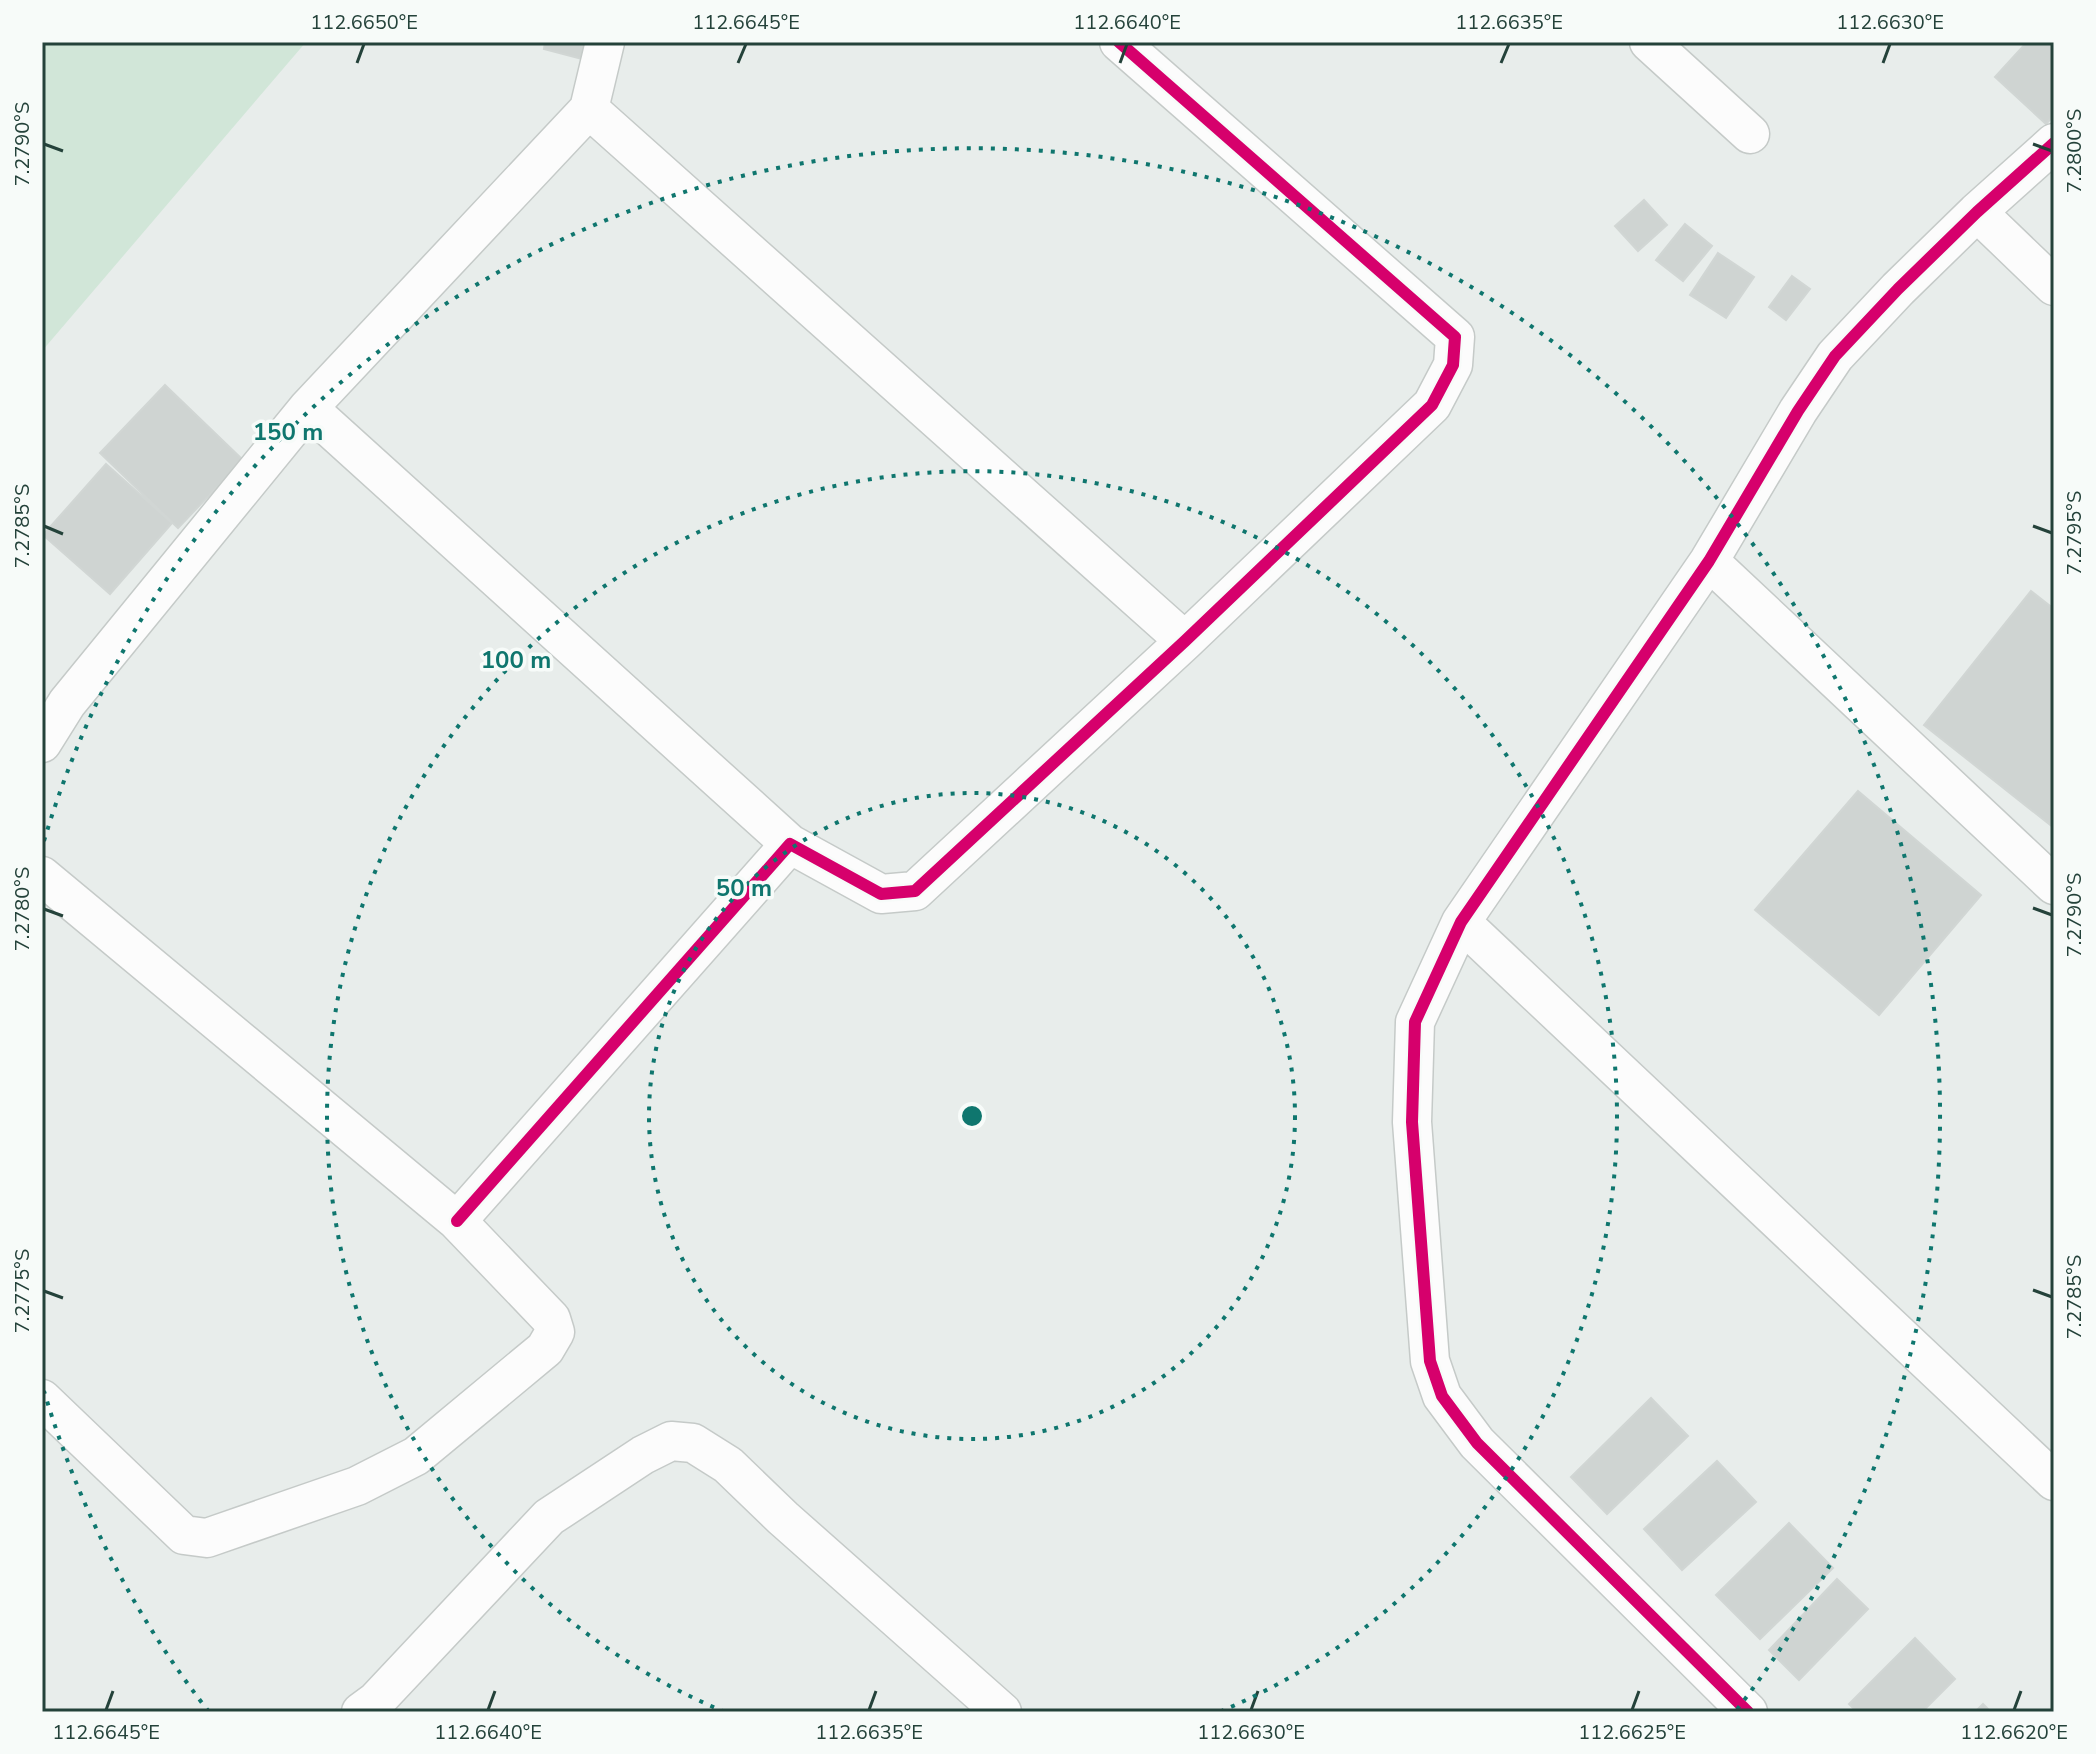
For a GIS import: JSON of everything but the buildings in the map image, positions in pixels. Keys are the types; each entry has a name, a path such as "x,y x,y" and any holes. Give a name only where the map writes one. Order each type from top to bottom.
{"street":[{"path":"42,743 67,703 308,408 589,109 605,42"},
{"path":"308,408 790,844 881,894 915,891 1185,641 1432,405 1453,365 1455,337 1119,42"},
{"path":"1649,42 1750,134"},
{"path":"589,109 1185,641"},
{"path":"1748,1712 1533,1501 1477,1443 1442,1396 1430,1361 1412,1122 1415,1022 1461,922 1709,561 1798,411 1835,356 1977,212 2054,143"},
{"path":"1977,212 2054,286"},
{"path":"1709,561 2054,885"},
{"path":"457,1221 790,844"},
{"path":"42,876 457,1221 551,1319 555,1332 545,1349 416,1456 357,1486 207,1538 184,1535 42,1399"},
{"path":"1461,922 2054,1481"},
{"path":"375,1708 549,1517 643,1455 671,1441 693,1443 728,1465 794,1528 1002,1712"}],"green space":[{"path":"42,42 306,42 42,351"}],"cycle path":[{"path":"457,1221 790,844 881,894 915,891 1185,641 1432,405 1453,365 1455,337 1119,42"},
{"path":"1748,1712 1477,1443 1442,1396 1430,1361 1412,1122 1415,1022 1461,922 1709,561 1798,411 1835,356 1977,212 2054,143"}]}
